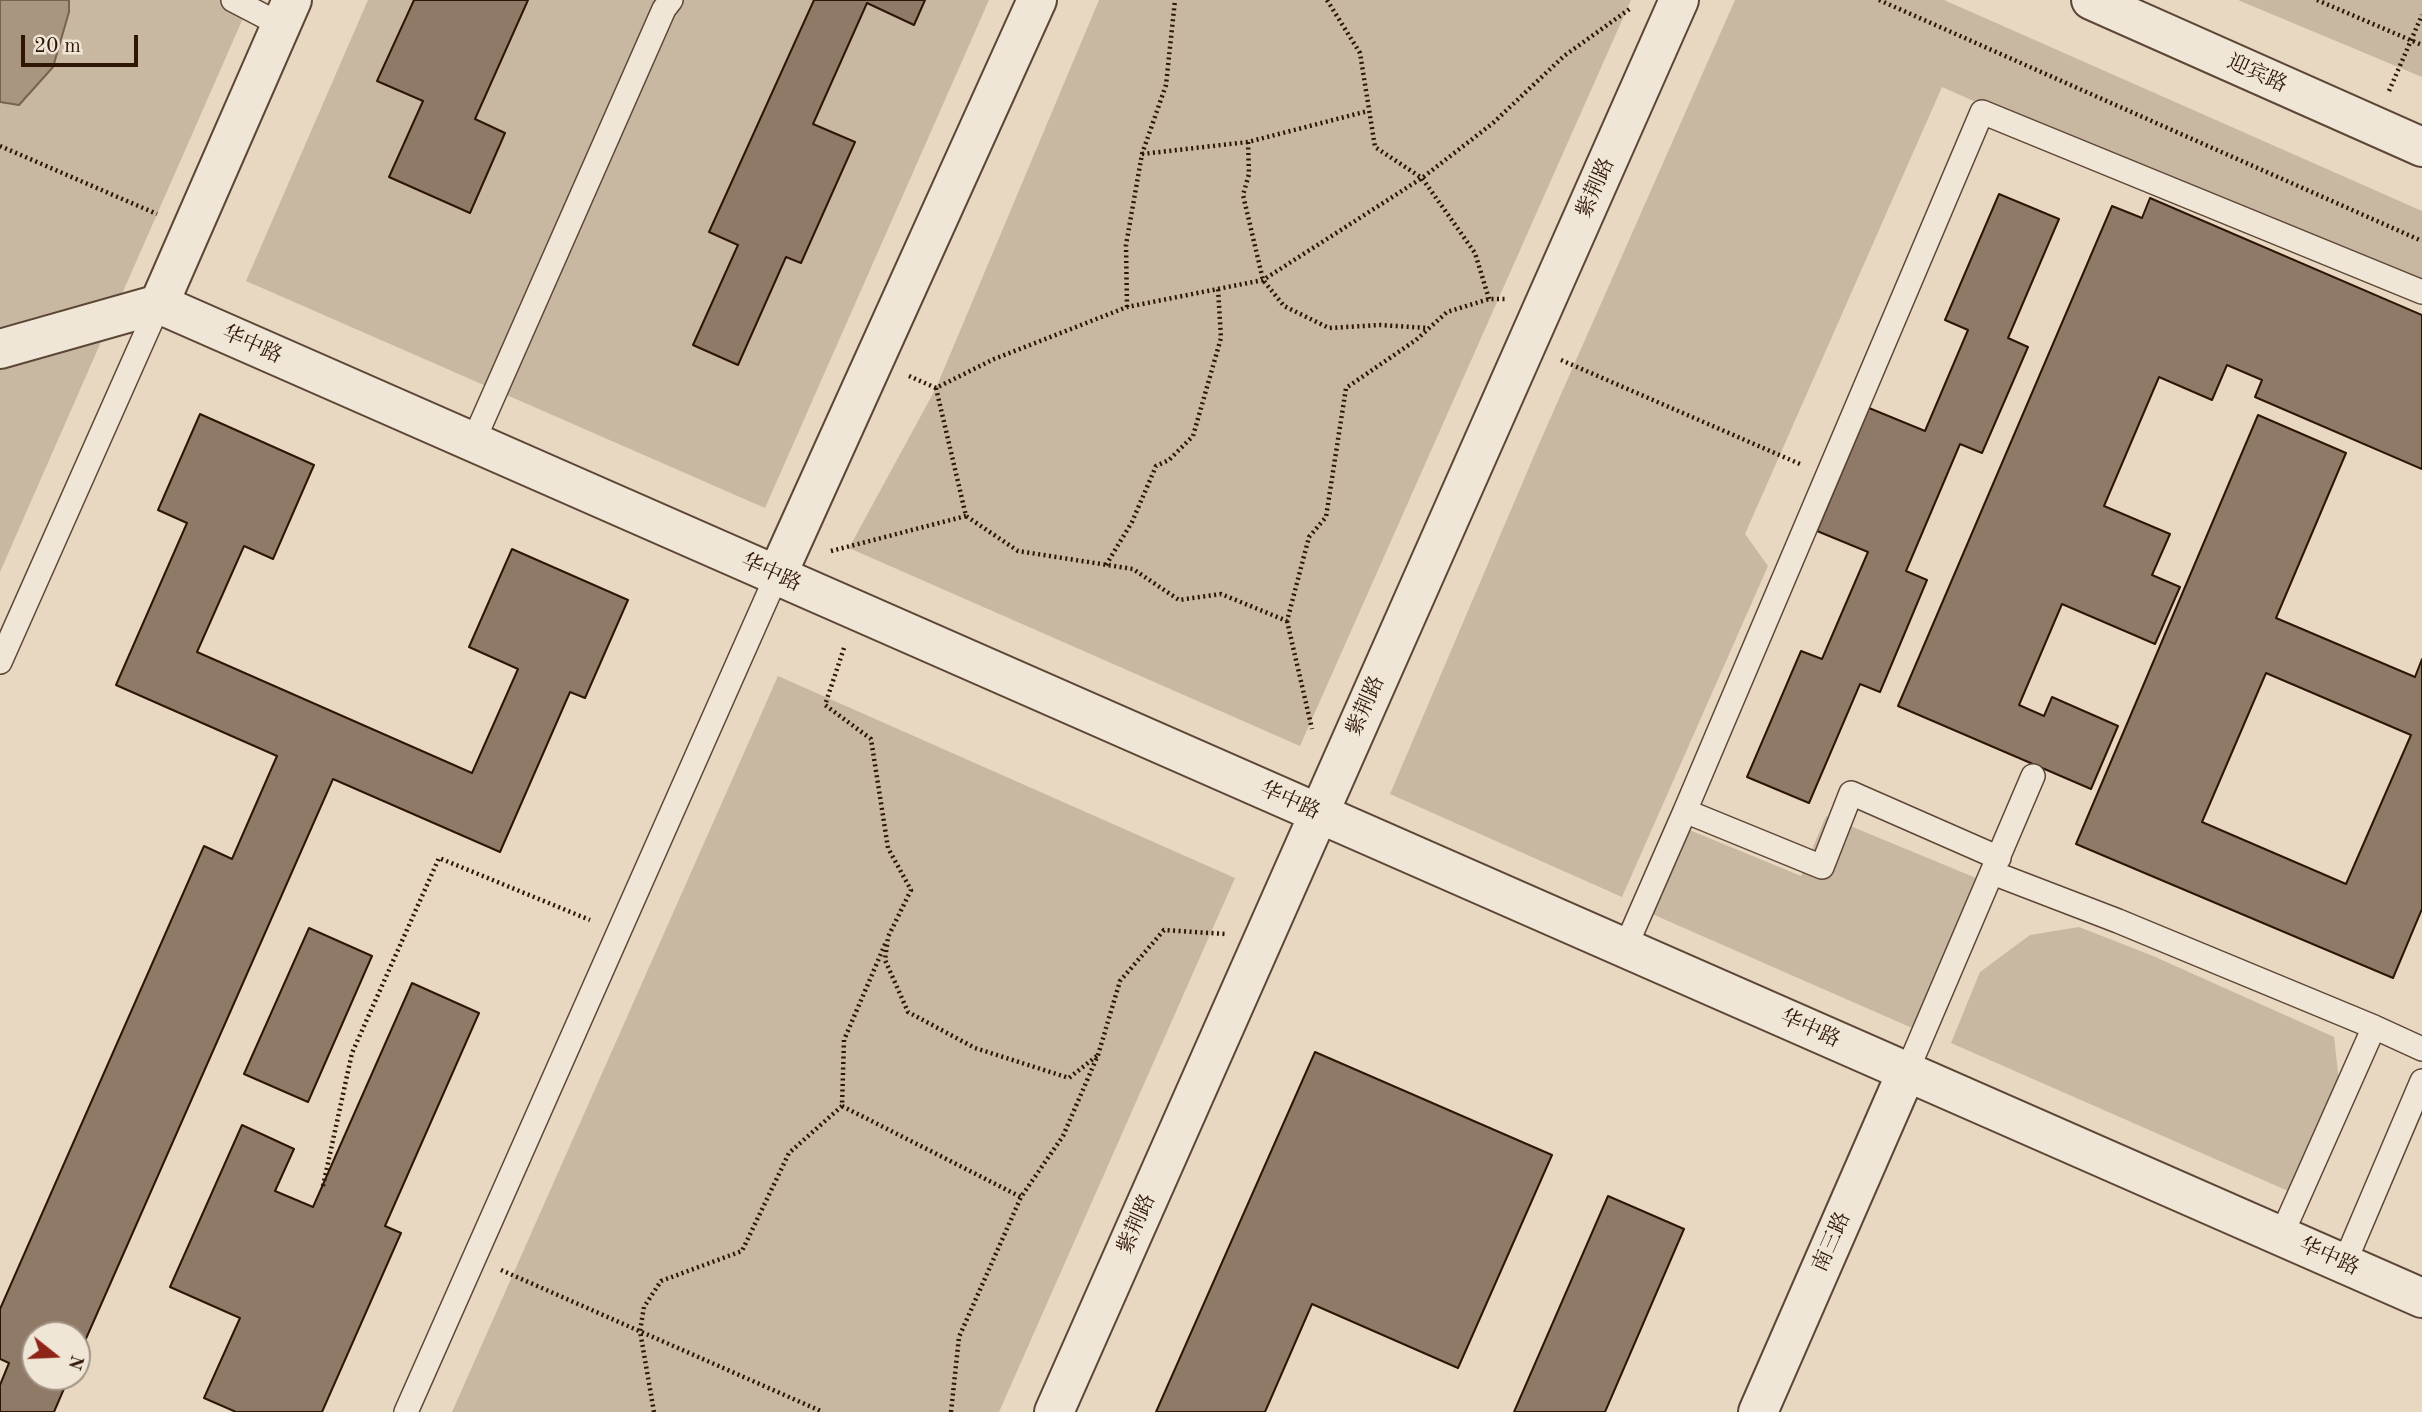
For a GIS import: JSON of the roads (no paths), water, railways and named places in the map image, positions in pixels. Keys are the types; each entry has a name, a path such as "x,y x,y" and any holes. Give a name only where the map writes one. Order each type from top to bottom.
{"street":[{"path":"780,569 1037,0"},
{"name":"紫荆路","path":"1054,1412 1679,0"},
{"name":"迎宾路","path":"2091,0 2422,147"},
{"path":"0,349 159,304 287,12"},
{"name":"华中路","path":"159,304 473,442 780,569 857,611 1323,804 1625,948 2422,1298"},
{"name":"南三路","path":"1758,1412 1907,1071"}],"lane":[{"path":"233,0 287,12"},
{"path":"473,442 664,9 671,0"},
{"path":"1625,948 1982,112 2422,292"},
{"path":"0,662 159,304"},
{"path":"406,1412 780,569"},
{"path":"1907,1071 2033,776"},
{"path":"1685,811 1822,867 1851,793 1996,865 2118,920 2422,1049"},
{"path":"2281,1236 2374,1027"},
{"path":"2344,1264 2422,1081"}]}
